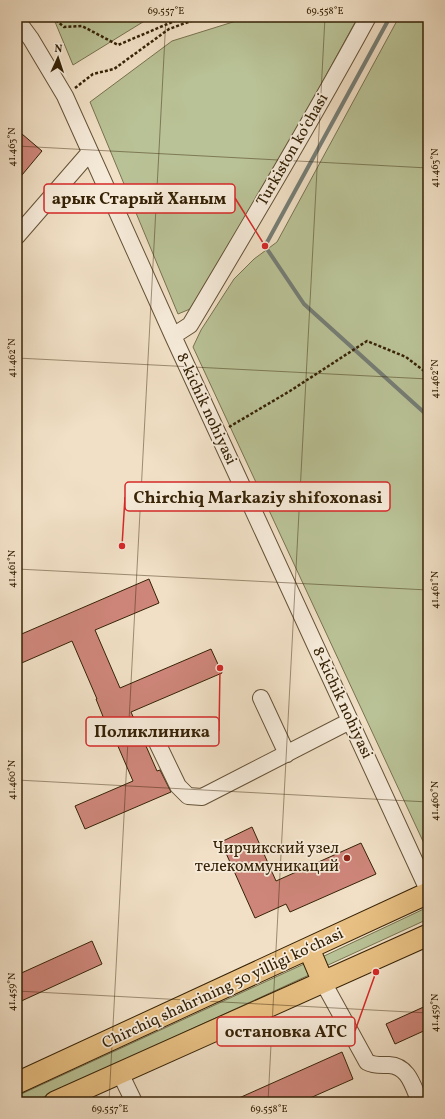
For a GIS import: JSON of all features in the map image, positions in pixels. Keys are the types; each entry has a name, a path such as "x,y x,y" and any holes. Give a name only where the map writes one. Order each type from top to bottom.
{"main road":[{"name":"Chirchiq shahrining 50 yilligi koʻchasi","path":"17,1083 428,893"},
{"name":"Chirchiq shahrining 50 yilligi koʻchasi","path":"55,1102 428,935"},
{"path":"309,949 323,982"}],"street":[{"name":"Turkiston ko‘chasi","path":"173,336 190,325 263,203 368,17"},
{"name":"8-kichik nohiyasi","path":"17,20 31,39 65,96 173,336 428,890"},
{"path":"17,236 90,152"},
{"path":"261,698 287,754"},
{"path":"152,732 178,786 188,796 202,797 350,721"},
{"path":"323,982 367,1062 376,1065 397,1066 403,1069 407,1073 420,1102"},
{"path":"120,1073 134,1102"}],"path":[{"path":"52,17 64,27 82,26 118,45 184,17"},
{"path":"65,96 92,74 114,69 169,29 202,17"},
{"path":"218,434 290,391 367,341 406,357 428,374"}],"green space":[{"path":"53,17 151,17 73,65"},
{"path":"249,17 358,17 277,165 190,309 178,314 90,102 172,41"},
{"path":"399,17 428,17 428,852 193,347 201,330 234,279 254,259 277,242"},
{"path":"428,907 428,919 326,966 322,957"},
{"path":"304,964 309,975 33,1102 17,1102 17,1096"}],"building":[{"path":"22,134 42,151 17,181 17,140"},
{"path":"149,579 159,603 95,630 120,688 211,649 222,673 131,712 157,771 160,770 171,792 85,829 75,806 133,781 108,723 106,724 72,641 17,665 17,636"},
{"name":"Чирчикский узел телекоммуникаций","path":"252,827 276,881 361,843 376,874 290,912 286,904 255,918 221,842"},
{"path":"92,941 102,964 17,1003 17,975"},
{"path":"428,1005 428,1029 395,1044 386,1024"},
{"path":"342,1052 353,1079 301,1102 230,1102"}],"waterway":[{"path":"390,17 265,246 304,304 428,416"}],"place":[{"name":"арык Старый Ханым","path":"265,246"},
{"name":"Chirchiq Markaziy shifoxonasi","path":"122,546"},
{"name":"Поликлиника","path":"220,668"},
{"name":"Чирчикский узел телекоммуникаций","path":"347,858"},
{"name":"остановка АТС","path":"376,972"}]}
